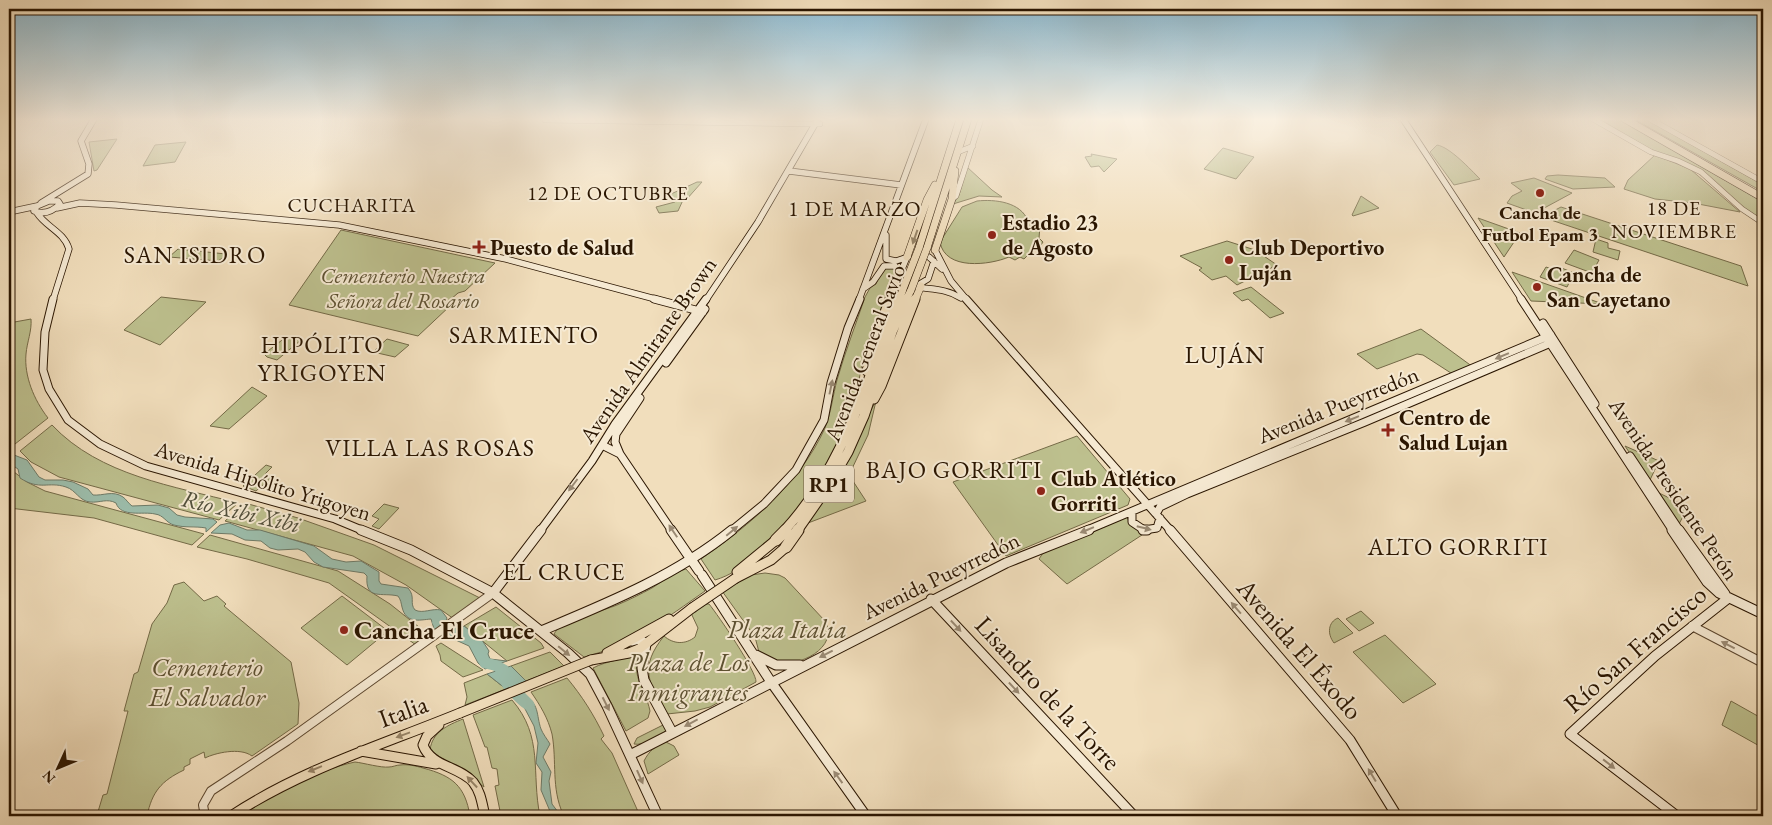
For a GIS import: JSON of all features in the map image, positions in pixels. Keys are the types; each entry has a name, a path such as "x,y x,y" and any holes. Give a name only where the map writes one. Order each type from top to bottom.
{"highway":[{"name":"Avenida General Savio","path":"776,540 803,511 843,448 930,226 953,158"},
{"path":"1694,158 1763,196"},
{"path":"1696,158 1763,196"},
{"path":"935,250 952,199 951,160"},
{"path":"907,257 927,200 951,160"},
{"path":"862,400 871,351 900,274"},
{"path":"864,416 881,386 920,285"},
{"name":"Avenida General Savio","path":"786,547 827,488 848,452 864,416 895,317"}],"main road":[{"path":"38,208 88,174 90,164 88,158"},
{"name":"Avenida Almirante Brown","path":"620,454 615,439 620,426 701,311 799,158"},
{"path":"541,631 624,596 692,559 724,538 764,504 800,462 824,420 831,383 911,158"},
{"name":"Avenida Presidente Perón","path":"1428,158 1551,340"},
{"name":"Avenida Presidente Perón","path":"1432,158 1707,582 1726,596 1763,614"},
{"path":"791,172 901,185"},
{"path":"47,226 45,219 60,204 58,193"},
{"path":"9,212 38,208 59,201 73,204 116,205 339,225 506,258 701,311"},
{"path":"38,208 55,209 73,204"},
{"path":"38,208 47,226"},
{"name":"Avenida Hipólito Yrigoyen","path":"47,226 62,236 67,242 69,249 57,285 45,332 43,370 49,389 68,420 81,431 112,451 146,466 336,519 411,550 493,593 541,631 590,674 607,706 658,816"},
{"path":"863,289 872,285 880,268 883,266 895,266 904,284 920,285 928,279 934,261 921,254 896,261 885,258 885,230"},
{"name":"Avenida El Éxodo","path":"935,250 946,273"},
{"path":"900,274 907,257"},
{"name":"Avenida El Éxodo","path":"934,261 946,273 970,305 1154,512 1350,740 1397,816"},
{"name":"Avenida El Éxodo","path":"920,285 949,290 970,305"},
{"name":"Avenida Almirante Brown","path":"493,593 592,462 615,424 701,311"},
{"name":"Avenida Pueyrredón","path":"1154,512 1160,507 1188,494 1551,340"},
{"name":"Avenida Pueyrredón","path":"1154,512 1551,340"},
{"path":"602,445 620,454 692,559 771,682 866,816"},
{"path":"592,462 606,451 620,454"},
{"path":"1134,490 1138,501 1132,522 1144,530 1157,528 1159,525 1154,512 1136,510"},
{"name":"Avenida Pueyrredón","path":"630,755 1006,562 1136,510"},
{"name":"Avenida General Savio","path":"591,660 630,653 646,644 691,607 754,561 776,540"},
{"name":"Avenida General Savio","path":"734,577 772,560 786,547"},
{"name":"Río San Francisco","path":"1677,816 1570,734 1655,656 1726,600 1726,596"},
{"name":"Lisandro de la Torre","path":"931,599 1134,816"},
{"name":"Avenida General Savio","path":"591,660 631,641 691,607"},
{"name":"RP1","path":"644,657 658,633"},
{"path":"631,641 639,639 646,644"},
{"name":"RP1","path":"646,644 642,674 650,694 672,732"},
{"path":"751,651 760,658 776,665 806,664"},
{"name":"Italia","path":"231,816 262,794 282,784 360,751 447,719 591,660"},
{"path":"447,719 430,733 424,747 426,753 440,764 464,775 472,781 479,790 485,816"},
{"path":"360,751 440,764"}],"street":[{"path":"952,199 956,196 969,158"},
{"path":"1668,158 1700,172 1742,209 1763,223"},
{"path":"1719,158 1763,182"},
{"path":"934,261 935,250"},
{"path":"205,816 203,805 211,791 287,741 352,692 493,593"},
{"path":"1692,626 1763,663"}],"green space":[{"path":"92,158 105,158 97,170 94,171"},
{"path":"148,158 177,158 175,162 143,166"},
{"path":"1085,158 1117,159 1104,172 1099,166 1091,167"},
{"path":"1214,158 1254,158 1236,179 1204,169"},
{"path":"1434,158 1458,158 1480,179 1454,185"},
{"path":"1652,158 1661,158 1690,169 1740,212 1693,203 1655,199 1624,189 1628,180"},
{"path":"1667,158 1686,158 1763,202 1763,222 1748,212 1714,181"},
{"path":"1702,158 1714,158 1763,185 1763,192"},
{"path":"967,167 1002,197 979,196 953,204 959,195"},
{"path":"1547,176 1605,178 1615,187 1573,189 1545,179"},
{"path":"1534,178 1572,193 1535,213 1507,203 1512,196 1522,191 1511,183"},
{"path":"697,182 702,182 686,200 683,200 678,211 659,213 656,207 675,202 671,194"},
{"path":"1361,196 1379,208 1353,216"},
{"name":"Estadio 23 de Agosto","path":"977,201 999,201 1014,206 1025,215 1028,221 1035,222 1035,226 1040,226 1039,238 1043,242 1024,259 1020,257 1015,260 1009,257 991,262 969,263 959,262 950,258 940,242 962,207"},
{"path":"1561,207 1741,266 1748,286 1542,217"},
{"path":"1478,218 1520,233 1504,257"},
{"name":"Cementerio Nuestra Señora del Rosario","path":"341,230 495,263 465,291 458,293 450,300 451,305 418,336 289,305"},
{"path":"1596,239 1608,243 1608,248 1620,251 1618,260 1593,252"},
{"name":"Club Deportivo Luján","path":"1227,241 1255,250 1277,265 1237,285 1226,276 1212,280 1199,270 1202,268 1180,256"},
{"path":"178,249 227,255 218,261 169,257"},
{"path":"1574,250 1599,260 1592,273 1565,263"},
{"path":"892,267 895,271 895,277 865,354 856,401 832,454 799,507 780,532 759,553 737,570 715,580 701,559 738,532 772,501 788,485 815,448 827,422 840,370 865,297 870,288 876,284 882,269"},
{"path":"1546,267 1555,270 1559,267 1574,273 1567,287 1540,277"},
{"name":"Cancha de San Cayetano","path":"1512,272 1603,304 1531,301"},
{"path":"1251,287 1284,313 1270,318 1248,299 1242,301 1233,293"},
{"path":"161,297 206,302 160,345 124,330"},
{"path":"31,319 26,354 28,379 34,396 48,418 15,444 9,436 9,323"},
{"path":"1421,329 1473,367 1454,375 1423,355 1417,354 1377,369 1357,354"},
{"path":"286,337 301,340 277,360 264,354"},
{"path":"387,339 409,345 395,357 373,352"},
{"path":"252,387 267,396 229,429 210,426"},
{"path":"876,401 868,435 849,475 866,501 808,523"},
{"path":"52,425 71,442 115,468 139,477 238,503 219,520 59,477 31,462 20,451"},
{"name":"Club Atlético Gorriti","path":"1077,436 1130,499 1128,505 1006,556 953,482"},
{"path":"1625,446 1659,461 1649,482"},
{"path":"266,465 272,467 265,474 272,477 256,491 243,486"},
{"path":"9,468 27,482 45,491 204,534 192,545 94,518 9,508"},
{"path":"1659,493 1688,507 1679,524"},
{"path":"245,503 298,518 374,545 480,598 454,619 406,585 353,556 225,521"},
{"path":"384,504 399,508 379,529 372,526 379,519 372,516"},
{"path":"1127,517 1131,526 1145,533 1067,584 1039,559 1043,553"},
{"path":"210,535 338,571 390,604 429,635 416,645 329,583 247,559 197,547"},
{"path":"686,569 705,591 662,621 617,646 584,657 554,634 558,629 573,620 626,601 652,588 673,574"},
{"name":"Plaza Italia","path":"765,573 785,578 825,621 828,631 827,640 814,654 805,659 785,663 774,661 759,652 755,637 722,591 751,575"},
{"name":"Cementerio El Salvador","path":"184,582 204,601 217,596 226,604 224,606 291,662 299,703 298,724 252,756 247,753 234,751 215,754 205,758 204,752 190,759 190,764 184,767 184,770 169,778 159,788 152,800 147,816 95,816 97,815 103,795 107,794 128,711 124,711 134,674 138,672 152,624 167,603 174,585"},
{"name":"Cancha El Cruce","path":"342,596 388,631 347,665 301,628"},
{"name":"Plaza de Los Inmigrantes","path":"709,604 736,643 755,676 756,682 710,707 695,711 667,714 651,684 649,666 651,657 664,636 671,641 679,642 691,640 695,637 698,628 691,613"},
{"path":"496,607 541,643 544,648 507,661 464,626"},
{"path":"1361,611 1374,623 1359,631 1346,619"},
{"path":"1338,618 1353,633 1334,643 1330,636 1330,625"},
{"path":"1385,635 1436,684 1403,703 1353,652"},
{"path":"441,643 483,670 463,677 441,661 436,646"},
{"path":"550,652 564,666 526,681 511,666"},
{"path":"639,653 637,662 638,676 650,711 648,718 626,731 593,668"},
{"path":"487,674 506,689 465,705 467,697 464,683"},
{"path":"567,678 583,699 600,728 604,736 601,739 612,753 640,816 564,816 557,794 552,734 543,712 531,692"},
{"path":"512,700 529,728 533,742 540,816 501,816 495,786 499,785 497,769 492,768 487,747 485,747 473,715"},
{"path":"1731,701 1763,719 1763,748 1722,725"},
{"path":"463,719 484,787 430,750 437,734 446,727"},
{"path":"663,725 666,730 660,735 647,742 634,744 637,738"},
{"path":"666,742 674,746 679,755 648,774 644,761 646,757 653,749"},
{"path":"355,762 386,767 412,765 442,775 450,779 461,790 470,816 241,816 295,784 326,771"}],"shaded area":[{"path":"14,455 27,460 39,477 45,480 73,482 88,489 93,495 119,495 132,506 158,505 169,508 177,515 213,519 217,522 206,532 206,528 174,525 158,515 123,511 113,502 86,501 72,490 60,485 33,484 20,478 18,469 9,463 9,459"},
{"path":"229,523 247,530 260,530 314,546 332,559 346,562 361,561 379,572 381,584 408,588 412,594 412,605 415,610 441,610 447,618 445,623 435,632 431,619 410,619 404,612 398,596 376,594 369,589 367,576 364,573 323,567 314,562 305,552 298,549 278,550 270,548 261,541 245,540 232,534 211,533 220,525"},
{"path":"464,626 482,640 489,651 490,659 507,661 485,669 478,663 469,646 449,637"},
{"path":"511,666 526,681 506,689 487,674"},
{"path":"523,695 535,706 541,729 550,744 543,757 551,772 549,781 552,804 561,816 552,816 541,790 542,772 536,763 538,743 534,726 524,707 516,698"}],"waterway":[{"name":"Río Xibi Xibi","path":"438,623 449,630 470,637"},
{"name":"Río Xibi Xibi","path":"485,663 503,670 507,683 528,705"}],"place":[{"name":"Cancha de Futbol Epam 3","path":"1540,193"},
{"name":"Estadio 23 de Agosto","path":"992,235"},
{"name":"Puesto de Salud","path":"479,247"},
{"name":"Club Deportivo Luján","path":"1229,260"},
{"name":"Cancha de San Cayetano","path":"1537,287"},
{"name":"Centro de Salud Lujan","path":"1388,430"},
{"name":"Club Atlético Gorriti","path":"1041,491"},
{"name":"Cancha El Cruce","path":"344,630"}],"district":[{"name":"12 DE OCTUBRE","path":"608,193"},
{"name":"CUCHARITA","path":"352,205"},
{"name":"1 DE MARZO","path":"855,208"},
{"name":"18 DE NOVIEMBRE","path":"1674,220"},
{"name":"SAN ISIDRO","path":"195,254"},
{"name":"SARMIENTO","path":"524,334"},
{"name":"LUJÁN","path":"1225,354"},
{"name":"HIPÓLITO YRIGOYEN","path":"322,358"},
{"name":"VILLA LAS ROSAS","path":"430,447"},
{"name":"BAJO GORRITI","path":"954,469"},
{"name":"ALTO GORRITI","path":"1458,546"},
{"name":"EL CRUCE","path":"564,571"}]}
